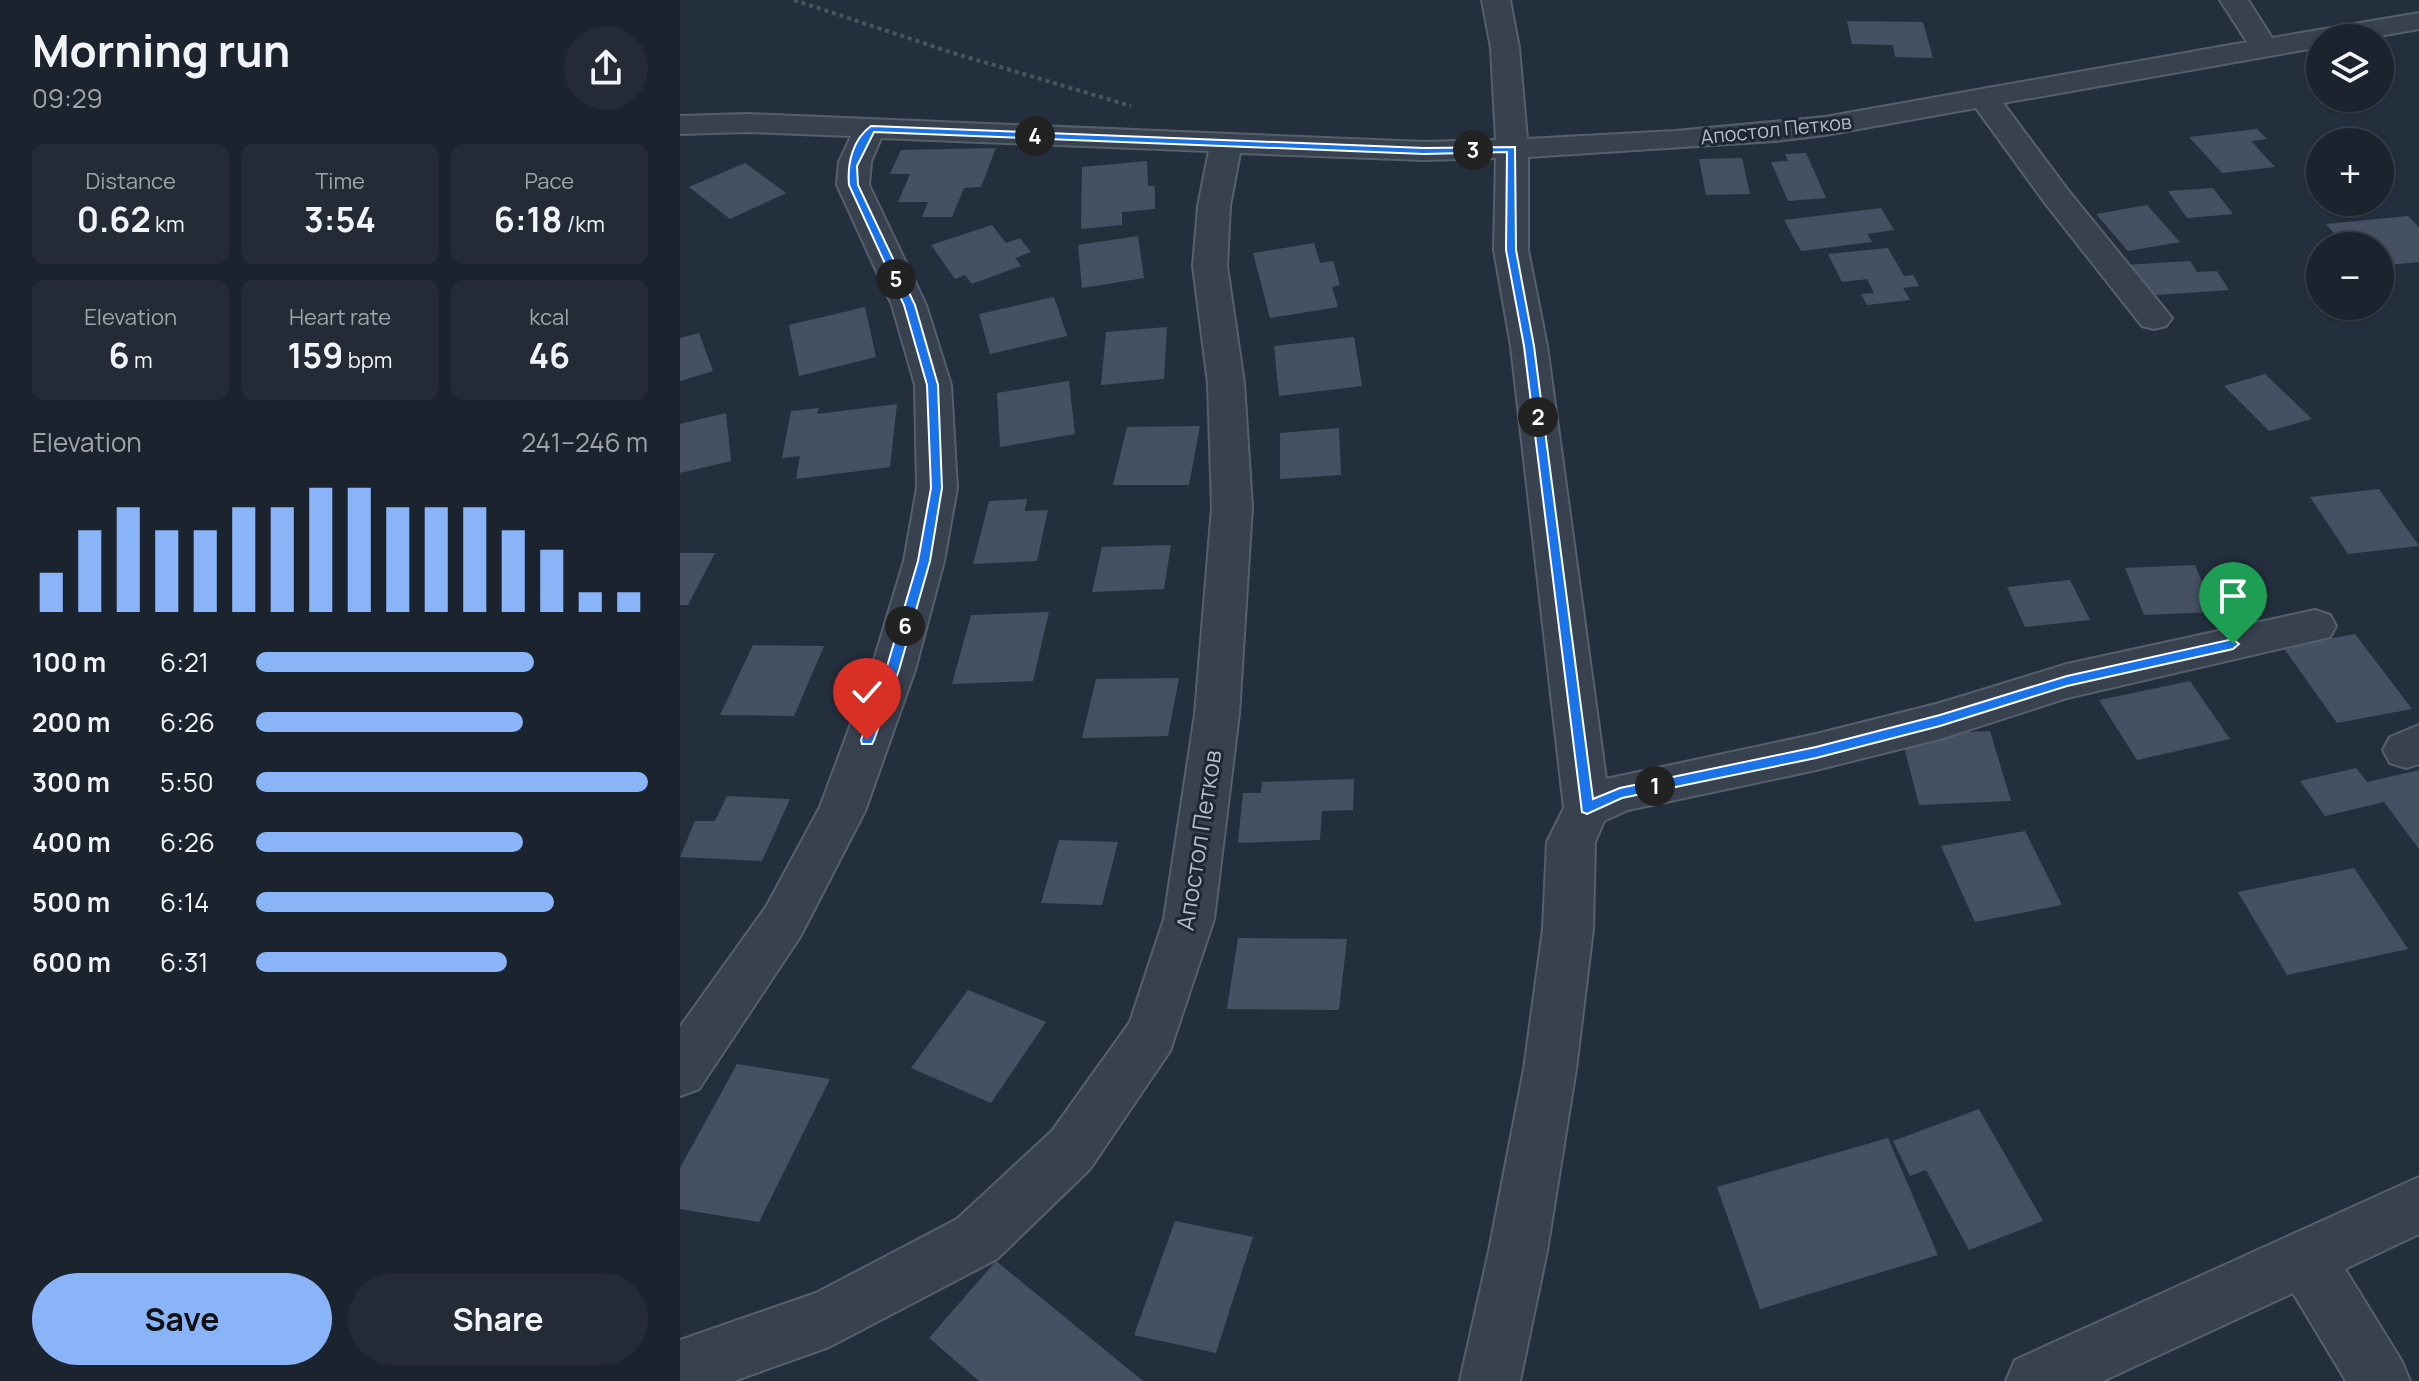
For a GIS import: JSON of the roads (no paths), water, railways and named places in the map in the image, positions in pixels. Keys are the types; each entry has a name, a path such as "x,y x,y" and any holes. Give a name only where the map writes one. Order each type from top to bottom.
{"street":[{"path":"1490,1381 1518,1251 1550,1069 1568,929 1571,842 1587,808 1529,346 1511,250 1512,149 1505,48 1496,0"},
{"path":"2234,0 2264,47"},
{"path":"2406,23 2419,52"},
{"name":"Апостол Петков","path":"680,125 747,123 1424,151 1512,149 1751,135 1825,126 2306,40"},
{"path":"1984,98 2056,196 2154,318"},
{"path":"680,1071 783,922 842,811 893,670 924,561 937,488 933,385 909,305 853,185 852,166 871,129"},
{"name":"Апостол Петков","path":"680,1370 829,1318 977,1239 1071,1150 1152,1034 1189,919 1217,714 1232,507 1226,383 1210,266 1214,206 1207,143"},
{"path":"1587,808 1620,793 1832,749 1940,721 2067,681 2315,626"},
{"path":"2036,1381 2419,1205"},
{"path":"2305,1258 2380,1381"}]}
